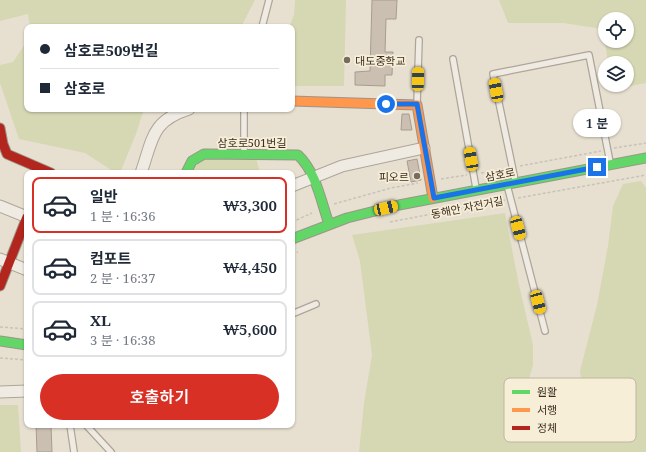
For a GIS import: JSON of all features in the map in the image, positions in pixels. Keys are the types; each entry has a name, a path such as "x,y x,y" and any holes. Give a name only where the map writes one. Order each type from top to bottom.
{"street":[{"path":"295,101 417,104 434,198"},
{"path":"142,170 158,127 168,117 181,112"},
{"path":"0,128 2,144 7,154 43,170"},
{"path":"295,185 312,177 356,162 424,148"},
{"name":"삼호로501번길","path":"187,170 189,165 198,156 244,153 298,155 305,160 329,224"},
{"name":"삼호로","path":"295,238 329,224 373,211 646,158"},
{"path":"0,206 24,216"},
{"path":"0,286 4,261 24,223"},
{"path":"4,261 24,269"},
{"path":"0,341 24,345"},
{"path":"0,392 24,391"}],"lane":[{"path":"263,24 269,0"},
{"path":"417,104 418,40"},
{"path":"545,331 511,199 511,184 493,74 589,55 611,164"},
{"path":"453,58 476,190"},
{"path":"244,112 244,153"},
{"path":"295,313 316,304"},
{"path":"70,428 74,452"},
{"path":"89,428 111,452"}],"path":[{"name":"동해안 자전거길","path":"388,222 646,175"},
{"path":"295,253 304,249"},
{"path":"0,327 24,329"},
{"path":"0,358 24,360"}],"green space":[{"path":"0,0 255,0 243,24 30,24 28,14 0,21"},
{"path":"295,0 346,0 344,86 295,86 295,24 290,24 294,15"},
{"path":"499,0 646,0 646,83 634,85 634,56 607,56 606,48 634,48 634,12 598,12 598,28 563,23 508,23"},
{"path":"24,46 24,112 143,112 121,170 111,170 85,153 19,139 0,83 0,65 13,62"},
{"path":"256,158 259,170 194,170 200,160"},
{"path":"641,181 646,188 646,452 359,452 364,403 372,355 360,261 352,235 505,213 519,285 533,345 533,365 529,378 504,378 504,442 636,442 636,378 581,378 580,371 597,305 608,246 613,206 623,184"},
{"path":"0,405 18,405 21,452 0,452"}],"building":[{"path":"372,0 397,0 396,19 386,19 385,52 393,52 392,75 385,75 385,86 355,85 355,72 370,71"},
{"path":"402,114 409,114 412,130 401,130"},
{"path":"417,159 421,180 411,182 407,161"},
{"path":"36,428 51,428 52,452 37,452"}],"traffic: fast":[{"path":"188,170 192,161 204,154 298,155 314,178 329,224"},
{"path":"295,238 347,218 399,205 646,158"},
{"path":"0,341 24,345"}],"traffic: slow":[{"path":"295,101 417,105 433,198"}],"traffic: jam":[{"path":"0,128 3,144 7,154 44,170"},
{"path":"0,286 24,225"}],"place":[{"name":"대도중학교","path":"347,60"},
{"name":"피오르","path":"417,176"}],"route":[{"path":"386,104 417,104 434,198 597,167"}]}
